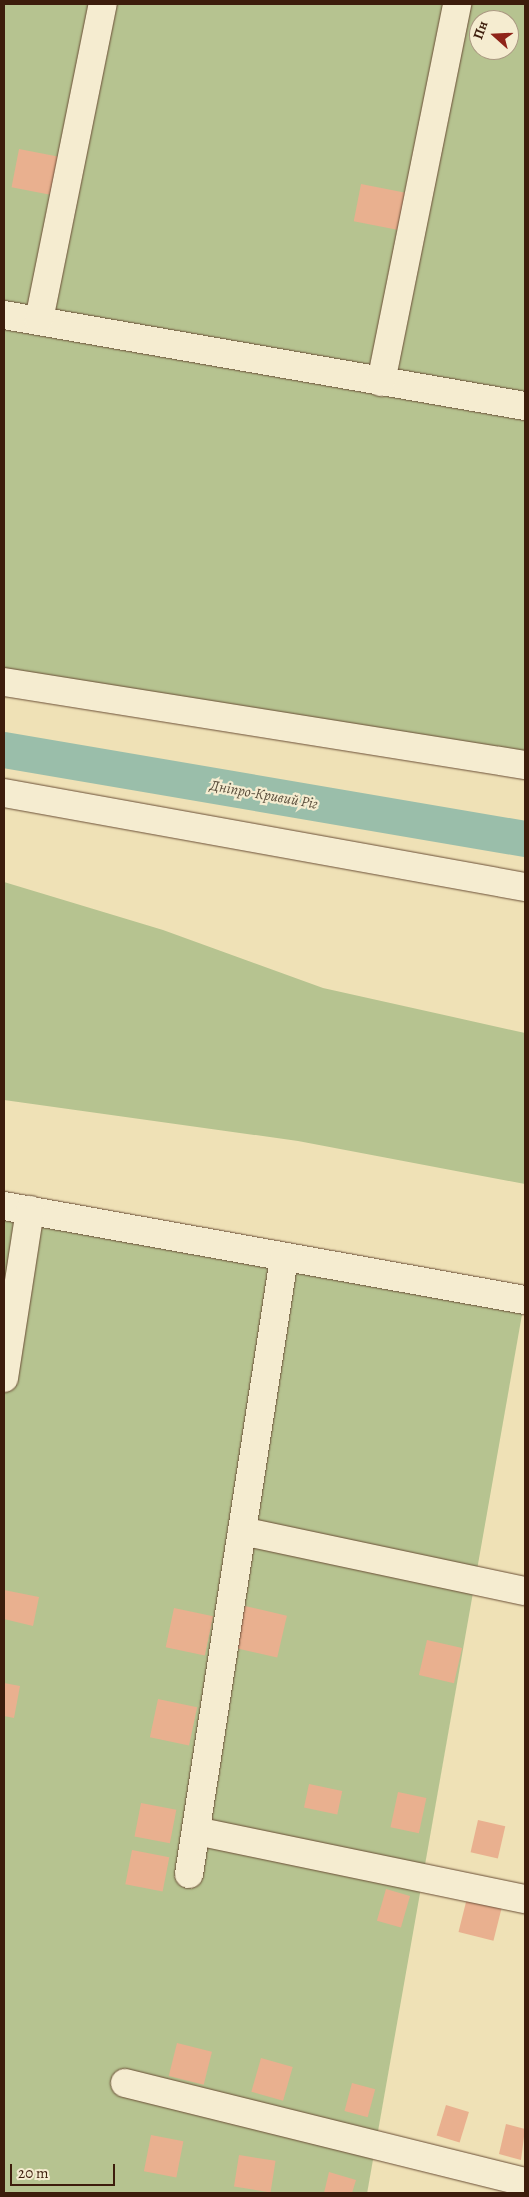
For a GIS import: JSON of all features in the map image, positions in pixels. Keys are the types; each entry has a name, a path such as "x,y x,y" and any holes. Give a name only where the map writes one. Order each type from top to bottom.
{"street":[{"path":"38,320 103,4"},
{"path":"381,382 457,4"},
{"path":"4,315 525,406"},
{"path":"4,682 525,765"},
{"path":"4,793 525,887"},
{"path":"4,1206 525,1300"},
{"path":"4,1378 30,1210"},
{"path":"189,1874 284,1258"},
{"path":"242,1531 525,1591"},
{"path":"196,1831 525,1899"},
{"path":"125,2084 525,2182"}],"green space":[{"path":"4,4 525,4 525,765 4,682"},
{"path":"4,882 163,930 323,988 525,1033 525,1184 298,1141 4,1100"},
{"path":"4,1206 525,1298 367,2193 4,2193"}],"building":[{"path":"19,149 60,157 53,195 12,187"},
{"path":"361,184 408,193 401,230 354,221"},
{"path":"4,1590 39,1597 33,1626 4,1619"},
{"path":"245,1606 287,1616 277,1658 235,1648"},
{"path":"174,1608 213,1616 205,1655 166,1647"},
{"path":"427,1640 462,1648 454,1683 419,1675"},
{"path":"4,1683 20,1686 14,1718 4,1716"},
{"path":"158,1699 197,1707 189,1745 150,1737"},
{"path":"309,1784 342,1791 337,1815 304,1807"},
{"path":"398,1792 426,1798 419,1833 391,1827"},
{"path":"141,1803 176,1810 170,1843 135,1836"},
{"path":"478,1820 505,1826 498,1858 471,1852"},
{"path":"132,1850 169,1857 163,1892 125,1884"},
{"path":"386,1889 410,1896 401,1928 377,1921"},
{"path":"467,1898 502,1907 493,1941 459,1932"},
{"path":"177,2043 212,2052 204,2085 169,2076"},
{"path":"261,2058 293,2067 283,2101 251,2092"},
{"path":"352,2083 375,2089 368,2117 344,2111"},
{"path":"446,2105 469,2112 460,2143 437,2136"},
{"path":"506,2124 525,2129 521,2160 499,2154"},
{"path":"151,2135 183,2141 176,2178 144,2171"},
{"path":"239,2155 276,2161 271,2192 234,2187"},
{"path":"329,2172 356,2180 352,2193 324,2193"}],"waterway":[{"name":"Дніпро-Кривий Ріг","path":"4,750 525,839"}]}
